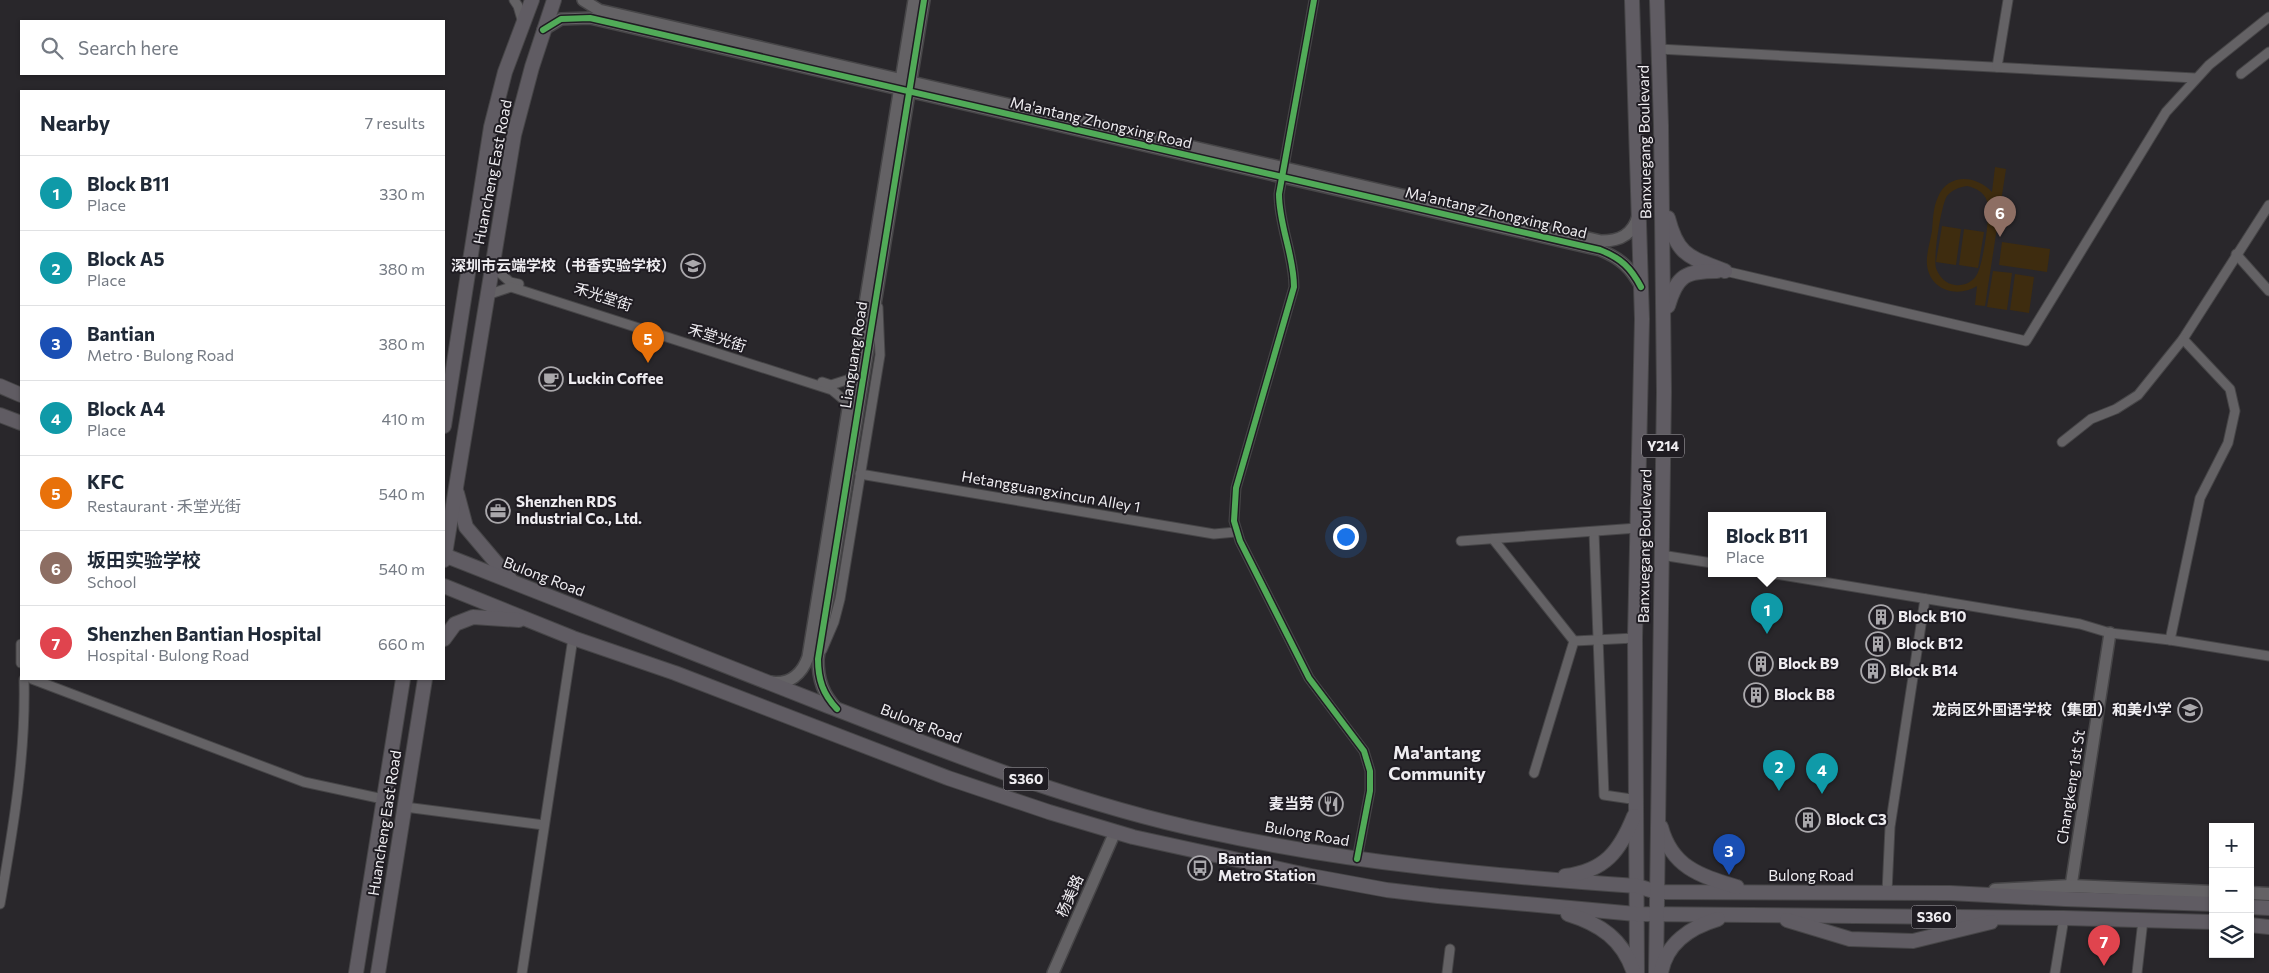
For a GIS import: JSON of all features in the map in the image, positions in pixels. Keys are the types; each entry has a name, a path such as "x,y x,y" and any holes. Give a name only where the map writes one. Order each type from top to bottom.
{"main road":[{"name":"Huancheng East Road","path":"445,420 491,127 505,72 532,0"},
{"name":"Huancheng East Road","path":"445,551 514,136 543,30 554,0"},
{"name":"Banxuegang Boulevard","path":"1632,0 1641,288 1635,638 1638,804 1636,914"},
{"name":"Banxuegang Boulevard","path":"1656,973 1664,319 1657,0"},
{"path":"1662,200 1672,234 1678,246 1694,259 1725,271"},
{"path":"1664,319 1674,288 1684,277 1698,271 1725,271"},
{"path":"0,386 20,394"},
{"path":"0,415 20,423"},
{"path":"455,489 466,527 512,581"},
{"name":"Bulong Road","path":"445,557 512,581 980,764 1126,811 1207,832 1357,859 1474,874 1637,886 1657,892 1950,893 2209,904"},
{"name":"S360","path":"445,586 573,638 675,673 948,778 1115,832 1220,857 1387,890 1656,915 2012,917 2209,922"},
{"path":"445,638 455,624 473,617 532,621"},
{"name":"Huancheng East Road","path":"356,973 403,680"},
{"name":"Huancheng East Road","path":"378,973 425,680"},
{"path":"1542,879 1573,875 1593,869 1608,860 1620,847 1638,804"},
{"path":"1658,810 1668,848 1680,863 1697,873 1752,892"},
{"path":"1950,893 2071,886 2209,892"},
{"path":"2254,893 2269,894"},
{"path":"1543,906 1600,927 1622,946 1635,973"},
{"path":"2254,906 2269,908"},
{"name":"Y214","path":"1635,973 1636,914"},
{"path":"1661,973 1667,953 1686,933 1702,924 1734,915"},
{"path":"1772,915 1850,939 1913,941 2012,917"},
{"path":"2254,925 2269,927"}],"street":[{"path":"514,0 518,6 523,23"},
{"name":"Ma'antang Zhongxing Road","path":"583,0 599,10 905,85"},
{"name":"Lianguang Road","path":"837,709 823,690 819,679 818,659 877,294 905,85 914,0"},
{"name":"Lianguang Road","path":"765,681 784,682 793,679 801,672 808,656 853,378 905,85 924,0"},
{"path":"1314,0 1283,171 1279,208 1294,271 1294,287 1236,488 1234,505 1236,532 1309,678 1364,751 1370,771 1370,791 1357,859"},
{"path":"1996,67 2008,0"},
{"name":"Ma'antang Zhongxing Road","path":"543,30 561,19 571,17 590,18 905,85 1601,241 1612,241 1631,231 1639,212"},
{"path":"1725,271 2026,341 2153,129 2195,78 2225,51 2269,17"},
{"path":"1659,49 2195,78"},
{"path":"2241,74 2269,52"},
{"name":"Ma'antang Zhongxing Road","path":"1283,171 1600,250 1624,262 1633,273 1641,288"},
{"path":"2062,442 2091,419 2116,409 2138,395 2183,339 2269,204"},
{"path":"2236,254 2269,291"},
{"name":"禾光堂街","path":"492,266 510,282 831,385 853,378"},
{"name":"禾堂光街","path":"487,295 512,287 832,390 849,404"},
{"path":"818,659 834,622 840,600 880,355 877,294"},
{"path":"2170,640 2200,498 2228,443 2235,411 2230,389 2183,339"},
{"name":"Hetangguangxincun Alley 1","path":"860,474 1214,534 1236,532"},
{"path":"1461,541 1637,528"},
{"path":"1594,532 1604,795 1638,804"},
{"path":"1493,539 1574,641"},
{"path":"1661,555 1708,562"},
{"path":"1793,577 2080,624 2110,634 2170,640 2269,656"},
{"path":"1888,892 1890,827 1925,599"},
{"name":"Changkeng 1st St","path":"2071,886 2110,634"},
{"path":"522,973 573,638"},
{"path":"1574,641 1635,638"},
{"path":"1534,773 1574,641"},
{"path":"0,904 21,756 25,718 24,680"},
{"path":"35,680 304,782 384,799"},
{"path":"405,806 544,825"},
{"name":"杨美路","path":"1053,973 1115,832"},
{"path":"2055,973 2064,918"},
{"path":"2137,973 2143,920"},
{"path":"1446,973 1450,949"}],"shaded area":[{"path":"1995,167 2006,169 1985,306 1975,305 1977,286 1970,290 1946,290 1933,281 1929,274 1927,265 1928,252 1935,205 1943,189 1955,180 1963,179 1978,182 1992,192","holes":["1967,186 1976,189 1986,198 1988,207 1986,239 1979,271 1976,276 1967,284 1955,285 1943,280 1936,268 1938,232 1947,196 1958,188"]},
{"path":"1942,226 1961,229 1956,265 1936,262"},
{"path":"1964,229 1984,232 1978,268 1959,265"},
{"path":"2002,242 2050,249 2047,272 1999,265"},
{"path":"1993,271 2012,273 2007,310 1987,307"},
{"path":"2015,274 2034,277 2029,313 2010,310"}],"cycle path":[{"path":"837,709 828,698 822,686 818,659 924,0"},
{"path":"1314,0 1279,194 1281,218 1292,263 1294,287 1236,488 1234,521 1240,541 1309,678 1364,751 1370,771 1370,791 1357,859"},
{"path":"543,30 561,19 590,18 1600,250 1614,256 1625,264 1641,287"}],"place":[{"name":"坂田实验学校","path":"2000,237"},
{"name":"深圳市云端学校（书香实验学校）","path":"693,266"},
{"name":"KFC","path":"648,363"},
{"name":"Luckin Coffee","path":"551,379"},
{"name":"Shenzhen RDS Industrial Co., Ltd.","path":"498,511"},
{"name":"Block B10","path":"1881,617"},
{"name":"Block B11","path":"1767,634"},
{"name":"Block B12","path":"1878,644"},
{"name":"Block B9","path":"1761,664"},
{"name":"Block B14","path":"1873,671"},
{"name":"Block B8","path":"1756,695"},
{"name":"龙岗区外国语学校（集团）和美小学","path":"2190,710"},
{"name":"Block A5","path":"1779,791"},
{"name":"Block A4","path":"1822,794"},
{"name":"麦当劳","path":"1331,804"},
{"name":"Block C3","path":"1808,820"},
{"name":"Bantian Metro Station","path":"1200,868"},
{"name":"Bantian","path":"1729,875"},
{"name":"Shenzhen Bantian Hospital","path":"2104,966"}],"district":[{"name":"Ma'antang Community","path":"1437,763"}]}
